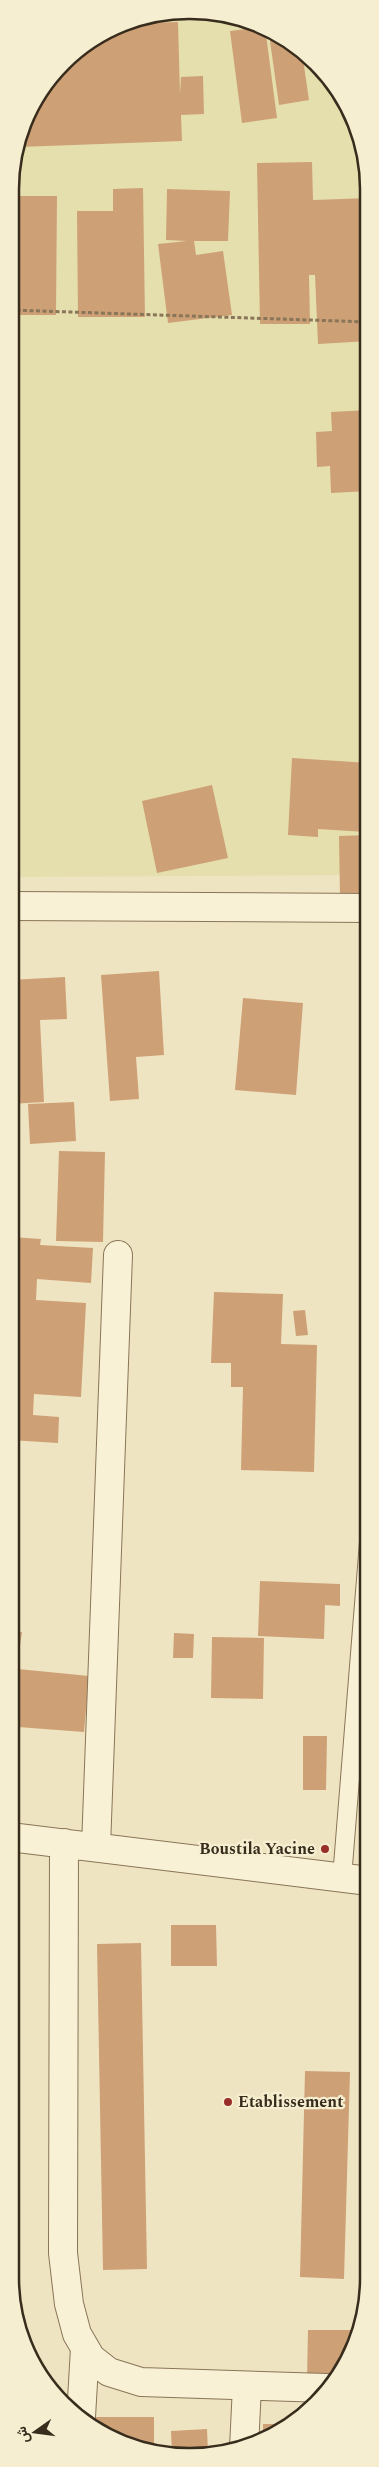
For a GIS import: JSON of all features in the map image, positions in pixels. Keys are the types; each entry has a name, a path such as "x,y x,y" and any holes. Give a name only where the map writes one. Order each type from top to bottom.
{"street":[{"path":"19,906 360,908"},
{"path":"96,1848 118,1255"},
{"path":"19,1838 360,1880"},
{"path":"64,1843 64,2253 68,2304 77,2334 91,2358 109,2372 142,2382 320,2388"},
{"path":"81,2409 85,2348"},
{"path":"244,2439 247,2386"}],"lane":[{"path":"342,1878 360,1654"}],"path":[{"path":"19,310 360,322"}],"shaded area":[{"path":"190,19 212,20 255,32 275,42 293,54 325,86 343,114 354,145 360,178 360,875 19,877 20,167 25,145 36,114 61,77 77,61 104,42 124,32 156,22"}],"building":[{"path":"178,22 180,94 181,77 203,76 204,114 181,115 182,141 25,147 36,114 42,104 61,77 77,61 104,42 124,32 153,23"},
{"path":"246,29 266,37 277,118 242,123 230,31"},
{"path":"270,39 304,63 309,100 279,105"},
{"path":"312,162 313,200 360,198 360,342 318,344 315,275 309,275 310,324 260,324 257,163"},
{"path":"143,188 145,317 78,317 77,211 113,211 113,189"},
{"path":"167,189 230,191 228,241 194,241 196,255 223,251 232,315 168,323 158,244 187,241 166,240"},
{"path":"19,196 57,196 56,315 19,315"},
{"path":"360,410 360,491 331,493 330,466 317,467 316,432 332,431 331,412"},
{"path":"292,758 360,762 360,832 318,829 318,837 288,835"},
{"path":"212,785 228,858 157,873 142,801"},
{"path":"360,835 360,895 340,896 339,836"},
{"path":"159,971 164,1055 136,1057 139,1099 110,1101 101,975"},
{"path":"65,977 67,1019 40,1020 44,1102 19,1103 19,980"},
{"path":"243,998 303,1003 296,1095 235,1090"},
{"path":"74,1102 76,1141 30,1144 28,1104"},
{"path":"59,1151 105,1152 103,1242 56,1241"},
{"path":"19,1237 41,1239 40,1245 93,1248 91,1283 37,1279 36,1300 86,1303 81,1397 34,1394 33,1415 59,1417 58,1443 19,1441"},
{"path":"214,1292 283,1294 281,1344 317,1345 314,1472 241,1470 243,1387 231,1387 231,1363 211,1363"},
{"path":"305,1310 308,1335 296,1336 293,1311"},
{"path":"260,1581 340,1584 340,1606 325,1605 324,1639 258,1636"},
{"path":"19,1632 22,1632 19,1652"},
{"path":"174,1633 194,1634 193,1658 173,1658"},
{"path":"212,1637 264,1638 263,1699 211,1698"},
{"path":"19,1669 89,1676 84,1732 19,1727"},
{"path":"303,1736 327,1736 326,1790 303,1790"},
{"path":"171,1925 216,1925 217,1966 171,1966"},
{"path":"141,1943 147,2269 103,2270 97,1944"},
{"path":"305,2071 350,2072 344,2279 300,2277"},
{"path":"308,2330 352,2330 343,2353 324,2382 307,2381"},
{"path":"92,2417 154,2417 154,2444 114,2431"},
{"path":"263,2424 276,2424 265,2431 263,2432"},
{"path":"207,2429 208,2447 172,2447 171,2431"}],"place":[{"name":"Boustila Yacine","path":"325,1849"},
{"name":"Etablissement","path":"228,2102"}]}
